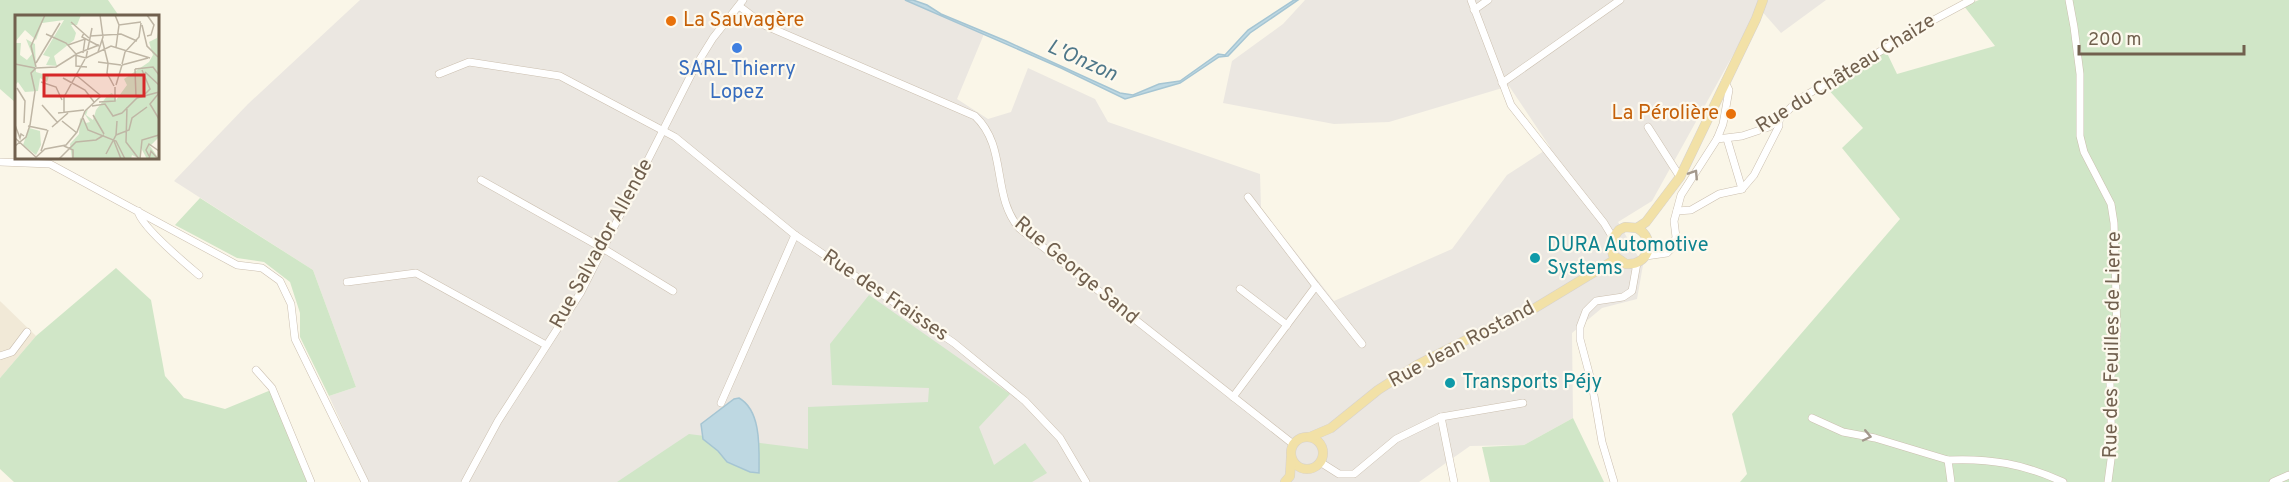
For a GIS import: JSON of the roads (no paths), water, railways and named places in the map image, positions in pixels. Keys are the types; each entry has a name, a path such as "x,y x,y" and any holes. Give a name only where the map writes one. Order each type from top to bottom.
{"main road":[{"path":"1641,231 1680,177 1763,0"},
{"path":"1599,269 1612,251 1616,234 1625,227 1641,231"},
{"path":"1612,251 1622,262 1637,263 1648,252 1641,231"},
{"name":"Rue Jean Rostand","path":"1331,428 1378,390 1417,365 1535,308 1599,269 1622,262"},
{"path":"1287,479 1293,444 1300,438 1310,437 1331,428"},
{"path":"1287,479 1303,469 1313,468 1320,462 1322,448 1331,428"},
{"path":"1310,437 1318,441 1322,448"},
{"path":"1291,458 1303,469"}],"street":[{"path":"1471,0 1511,105 1604,223 1616,234"},
{"path":"1474,10 1488,0"},
{"path":"1502,83 1620,0"},
{"name":"Rue du Château Chaize","path":"1717,139 1727,139 1769,127 1798,100 1971,0"},
{"name":"Rue des Feuilles de Lierre","path":"2069,0 2080,74 2080,136 2084,152 2111,204 2114,223 2117,335 2110,383 2112,452 2108,482"},
{"name":"Rue Salvador Allende","path":"465,482 492,430 581,292 663,129 713,38 741,3"},
{"name":"Rue George Sand","path":"741,3 764,25 975,116 983,123 992,140 1006,208 1019,228 1293,444"},
{"name":"Rue des Fraisses","path":"439,74 469,62 560,76 663,129 795,234 954,343 1025,401 1060,438 1086,482"},
{"path":"1648,252 1667,253 1673,247 1676,237 1674,221 1681,195 1717,139 1728,99 1729,90 1725,82"},
{"path":"1677,211 1691,210 1719,194 1742,189 1755,175 1779,126 1779,120"},
{"path":"1648,127 1680,177"},
{"path":"1727,139 1742,189"},
{"path":"0,162 50,164 237,265 262,268 280,280 291,304 295,339 365,482"},
{"path":"481,180 604,249 673,291"},
{"path":"1248,197 1362,344"},
{"path":"138,212 145,225 199,275"},
{"path":"721,403 795,234"},
{"path":"1622,262 1635,276"},
{"path":"1614,482 1602,442 1592,384 1580,339 1580,327 1586,311 1596,301 1623,297 1632,291 1637,263"},
{"path":"347,282 416,273 546,345"},
{"path":"1233,397 1316,286"},
{"path":"1240,289 1287,325"},
{"path":"0,356 12,352 27,332"},
{"path":"256,370 272,388 311,482"},
{"path":"1320,462 1339,474 1354,474 1396,439 1441,417 1523,403"},
{"path":"1441,417 1454,482"},
{"path":"1812,418 1843,432 1875,438 1947,460 1981,459 2038,470 2063,482"},
{"path":"1947,460 1951,482"},
{"path":"2273,482 2289,475"}],"water":[{"path":"905,0 927,5 941,14 1120,93 1133,95 1159,84 1180,81 1218,54 1225,55 1248,30 1294,0 1298,0 1250,33 1228,56 1219,57 1180,83 1125,99 1061,68"},
{"path":"739,398 752,412 758,432 759,473 750,472 727,462 703,439 701,424 734,399"}],"place":[{"name":"La Sauvagère","path":"671,21"},
{"name":"SARL Thierry Lopez","path":"737,48"},
{"name":"La Pérolière","path":"1731,114"},
{"name":"DURA Automotive Systems","path":"1535,258"},
{"name":"Transports Péjy","path":"1450,383"}],"water label":[{"name":"L'Onzon","path":"1082,61"}]}
